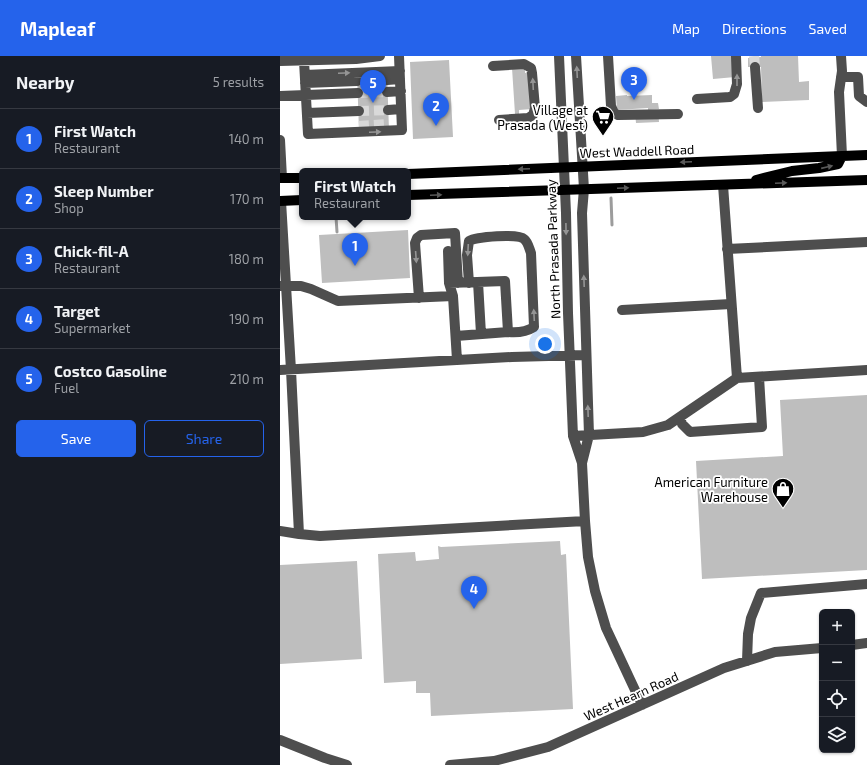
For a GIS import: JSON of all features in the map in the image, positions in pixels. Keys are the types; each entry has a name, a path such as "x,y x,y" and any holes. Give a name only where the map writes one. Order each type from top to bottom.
{"main road":[{"name":"West Waddell Road","path":"411,174 867,155"},
{"path":"734,185 792,171 829,167 838,164 842,156"},
{"path":"281,179 299,178"},
{"path":"411,196 867,180"},
{"path":"280,201 299,200"}],"street":[{"path":"280,61 356,59 380,56"},
{"path":"304,61 308,134 402,130 399,56"},
{"name":"North Prasada Parkway","path":"558,56 565,190 573,436 582,463 588,557 595,592 604,621 642,705"},
{"name":"North Prasada Parkway","path":"576,56 584,189 582,213 585,355 589,435 582,463"},
{"path":"606,56 611,106 614,114 618,116 678,114"},
{"path":"697,99 730,97 734,94 737,84 736,56"},
{"path":"841,56 839,92 842,156"},
{"path":"493,66 524,64 530,66 532,71 533,115 528,118 499,120"},
{"path":"755,67 758,108"},
{"path":"305,79 400,75"},
{"path":"387,80 400,75"},
{"path":"841,77 858,77 859,96 867,102"},
{"path":"305,79 357,81"},
{"path":"387,92 401,91"},
{"path":"280,96 358,93"},
{"path":"388,110 401,109"},
{"path":"307,113 359,111"},
{"path":"389,124 402,124"},
{"path":"307,127 359,126"},
{"path":"280,140 281,179"},
{"path":"722,185 737,378"},
{"path":"280,201 283,285 291,370 299,534"},
{"path":"419,298 415,243 417,238 421,235 455,233 453,296 456,360"},
{"path":"456,336 482,334 508,332 518,333 530,330 534,327 531,253 529,246 524,239 519,236 481,238 468,241 467,255 474,282 482,334"},
{"path":"727,249 867,242"},
{"path":"448,251 454,283"},
{"path":"454,283 505,281 508,332"},
{"path":"283,285 301,286 338,301 453,296"},
{"path":"622,310 731,304"},
{"path":"280,370 456,360 585,355"},
{"path":"573,436 643,432 668,425 737,378 867,370"},
{"path":"680,417 682,424 690,432 762,427 759,377"},
{"path":"280,531 320,536 585,521"},
{"path":"747,661 750,618 761,593 867,584"},
{"path":"855,645 867,643"},
{"name":"West Hearn Road","path":"450,765 494,761 548,747 724,668 775,652 819,648"},
{"path":"280,740 347,765"}],"building":[{"path":"711,56 733,56 735,77 713,79"},
{"path":"761,56 798,56 799,82 809,81 809,100 762,102 761,67 748,67 748,58"},
{"path":"449,60 453,137 413,139 410,62"},
{"path":"512,68 525,68 525,73 530,72 532,109 519,110 519,114 515,114"},
{"path":"387,73 389,130 359,131 357,74"},
{"path":"652,95 652,103 658,103 659,109 648,110 648,108 617,110 616,96"},
{"path":"658,110 659,122 636,123 635,112"},
{"path":"408,230 410,278 322,283 319,235"},
{"path":"867,395 867,570 702,579 696,461 783,456 780,400"},
{"path":"560,541 561,555 566,554 573,709 431,716 430,693 416,693 416,681 384,683 378,554 415,552 416,561 439,559 438,546"},
{"path":"357,561 362,659 280,664 280,565"}],"waterway":[{"path":"611,198 612,225"},
{"path":"336,220 337,232"}],"tunnel":[{"path":"754,56 755,67"},
{"path":"357,81 387,80"},
{"path":"358,93 387,92"},
{"path":"359,111 388,110"},
{"path":"359,126 389,124"}],"place":[{"name":"Chick-fil-A","path":"634,100"},
{"name":"Costco Gasoline","path":"373,103"},
{"name":"Sleep Number","path":"436,126"},
{"name":"Village at Prasada (West)","path":"603,136"},
{"name":"First Watch","path":"355,266"},
{"name":"American Furniture Warehouse","path":"783,508"},
{"name":"Target","path":"474,609"}]}
